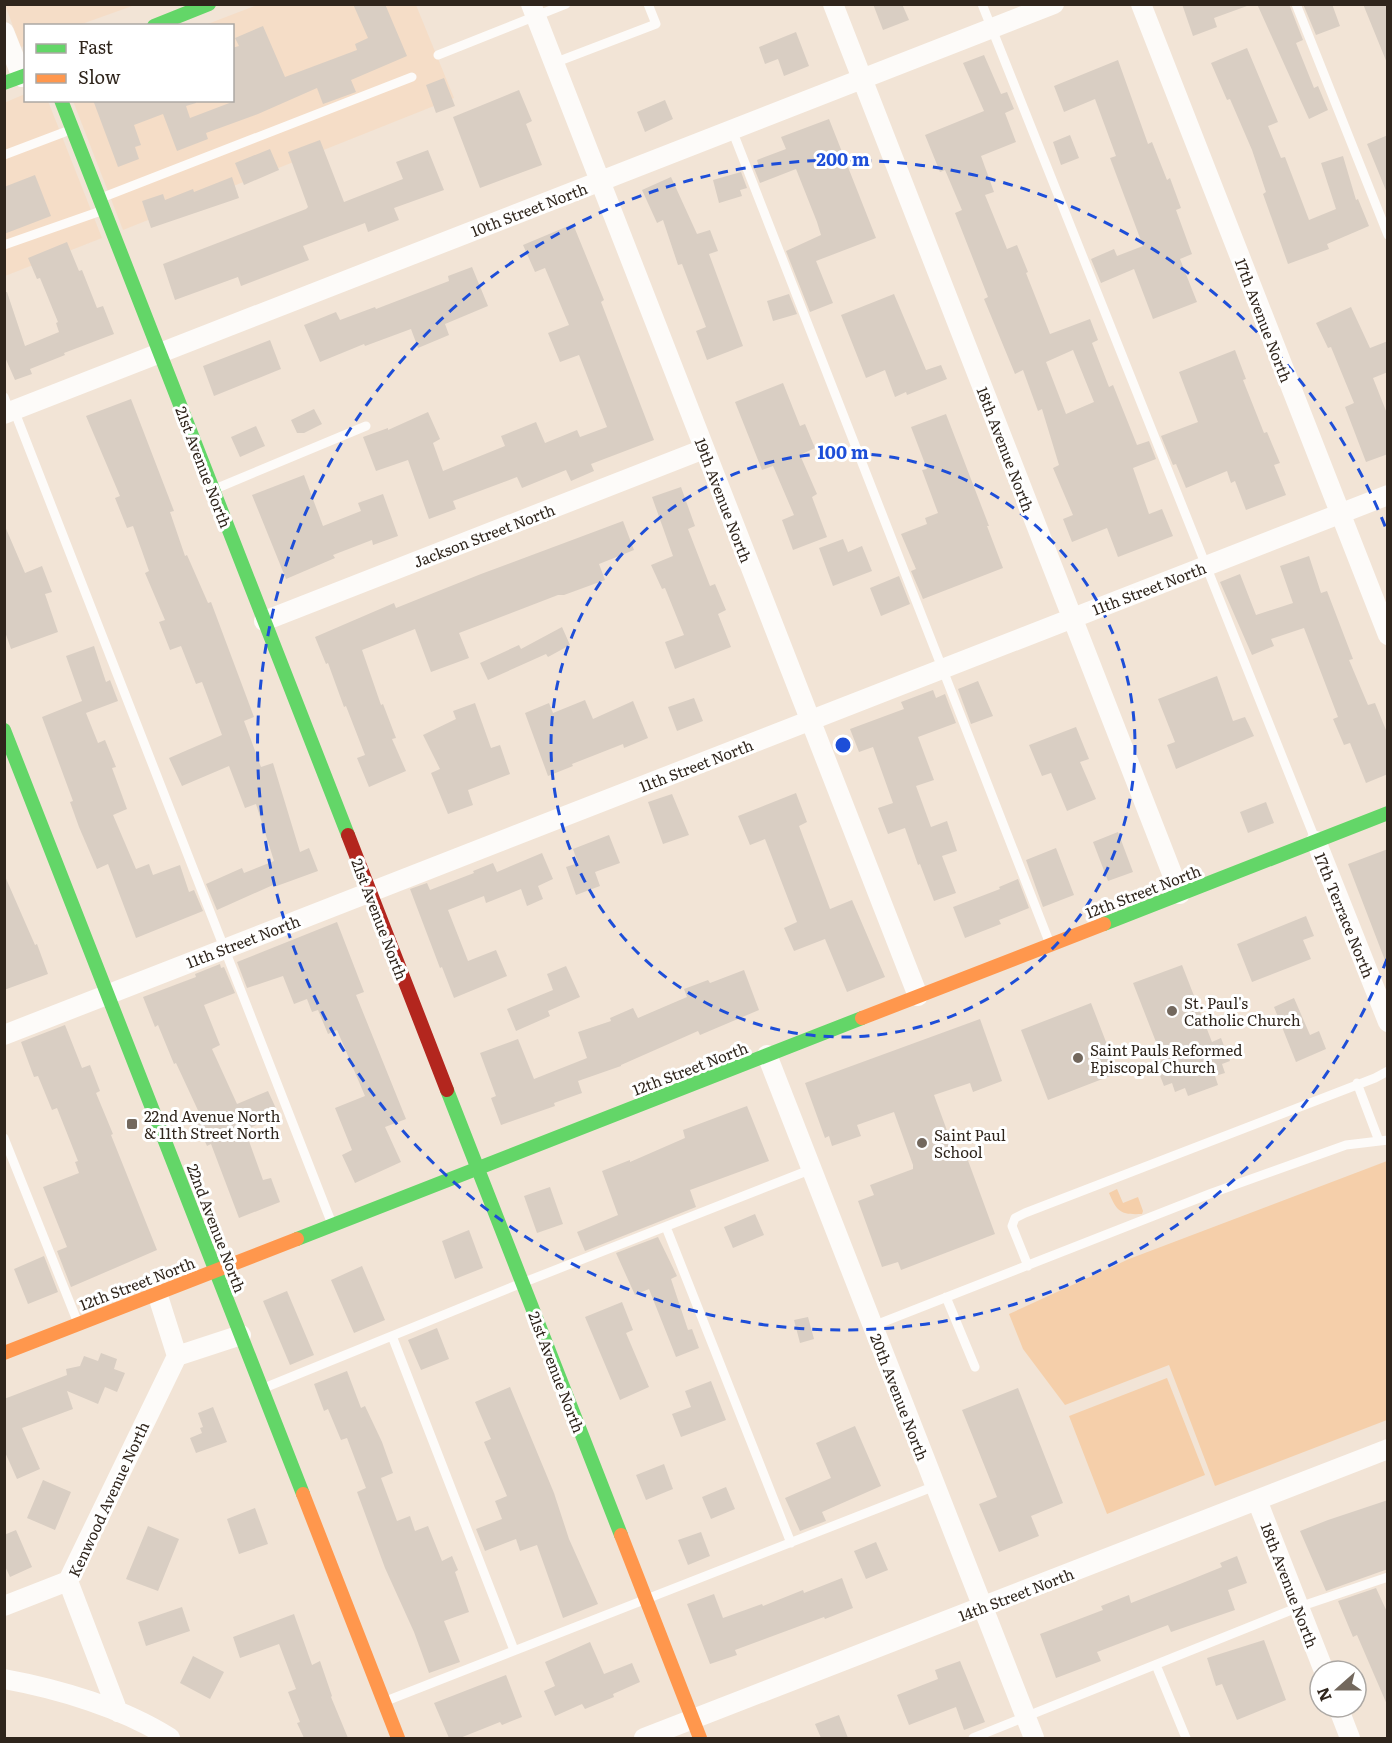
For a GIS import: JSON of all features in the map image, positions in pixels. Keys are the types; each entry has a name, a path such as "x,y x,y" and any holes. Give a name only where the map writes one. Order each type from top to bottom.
{"street":[{"path":"159,24 209,4"},
{"name":"18th Avenue North","path":"833,4 1180,894"},
{"name":"10th Street North","path":"8,408 159,353 1054,4"},
{"name":"17th Avenue North","path":"1142,4 1388,635"},
{"name":"19th Avenue North","path":"533,11 918,996"},
{"path":"4,32 17,78"},
{"name":"21st Avenue North","path":"62,102 700,1738"},
{"name":"Jackson Street North","path":"264,621 704,449"},
{"name":"11th Street North","path":"4,1035 1388,495"},
{"name":"22nd Avenue North","path":"4,730 398,1738"},
{"name":"12th Street North","path":"4,1353 1388,813"},
{"name":"17th Terrace North","path":"1316,841 1388,1022"},
{"name":"20th Avenue North","path":"767,1055 1034,1738"},
{"path":"157,1293 177,1356 241,1335"},
{"name":"Kenwood Avenue North","path":"118,1712 68,1581 177,1356"},
{"name":"14th Street North","path":"644,1738 1388,1449"},
{"name":"18th Avenue North","path":"1257,1500 1319,1659"},
{"path":"4,1606 68,1581"},
{"path":"4,1679 39,1685 118,1712 170,1738"},
{"path":"1343,1719 1350,1738"}],"lane":[{"path":"438,55 533,11 566,4"},
{"path":"554,63 656,24 648,4"},
{"path":"982,4 1316,841"},
{"path":"1296,4 1388,235"},
{"path":"4,245 412,77"},
{"path":"4,155 72,129"},
{"path":"732,130 1050,945"},
{"path":"8,408 333,1224"},
{"path":"213,490 366,426"},
{"path":"1028,1266 1012,1226 1015,1218 1388,1071"},
{"path":"873,1326 1212,1193 1346,1145 1383,1141 1357,1083"},
{"path":"4,1138 78,1324"},
{"path":"262,1389 522,1283 812,1169"},
{"path":"666,1227 791,1543"},
{"path":"946,1297 975,1367"},
{"path":"392,1336 514,1650"},
{"path":"384,1701 935,1486"},
{"path":"973,1738 1299,1607 1388,1577"},
{"path":"1156,1665 1186,1738"}],"shaded area":[{"path":"260,4 416,5 454,98 123,230 73,102 234,102 234,24 208,24"},
{"path":"5,5 135,5 82,24 24,24 24,46 21,47"},
{"path":"24,94 24,102 48,102 102,238 5,276 4,103"},
{"path":"1387,1161 1387,1420 1215,1486 1169,1365 1065,1405 1023,1349 1009,1314 1129,1259"},
{"path":"1117,1189 1123,1203 1138,1197 1142,1214 1124,1213 1117,1208 1109,1193"},
{"path":"1167,1378 1205,1475 1107,1514 1069,1416"}],"building":[{"path":"353,4 385,4 407,56 351,80 356,92 323,104 317,88 258,114 206,133 208,139 177,151 163,114 134,125 141,145 135,147 139,159 118,167 94,102 196,102 186,106 190,118 234,102 234,47 239,46 235,38 263,26 285,77 357,50 355,44 368,38"},
{"path":"873,4 902,4 909,20 883,30"},
{"path":"1182,4 1246,4 1247,6 1214,18 1217,27 1193,36"},
{"path":"1257,4 1289,4 1303,40 1296,43 1314,88 1318,86 1328,110 1309,119"},
{"path":"1303,4 1332,4 1340,26 1316,35"},
{"path":"1363,4 1388,4 1387,63"},
{"path":"796,32 809,66 784,76 778,59 765,64 759,47"},
{"path":"1247,48 1278,122 1268,126 1281,158 1285,157 1309,220 1336,209 1321,163 1343,156 1356,200 1358,199 1369,226 1327,244 1329,249 1288,264 1263,194 1266,192 1252,150 1230,99 1227,100 1211,63"},
{"path":"984,55 1001,94 1007,92 1014,109 1005,113 1016,142 981,156 994,192 985,195 1007,249 1017,245 1050,334 1090,319 1098,340 1092,343 1109,387 1113,385 1137,445 1149,441 1156,459 1133,468 1149,514 1162,509 1173,536 1118,557 1107,528 1072,542 1063,519 1073,515 1053,468 1059,465 1042,409 1038,411 1023,370 1015,374 984,299 988,297 955,213 962,210 945,170 940,172 925,135 984,111 963,63","holes":["1073,350 1094,402 1066,414 1046,362"]},
{"path":"1118,60 1148,144 1152,142 1167,180 1170,178 1181,208 1176,210 1192,254 1180,259 1197,302 1153,319 1134,269 1101,283 1091,259 1114,249 1117,256 1143,246 1110,158 1116,156 1095,99 1064,112 1054,86"},
{"path":"444,78 455,106 436,113 426,85"},
{"path":"519,90 532,121 526,124 542,165 480,188 453,117"},
{"path":"665,100 673,119 645,132 637,112"},
{"path":"829,119 876,238 816,261 833,303 810,312 786,251 821,235 817,222 796,169 760,183 754,168 759,167 757,160 786,149 781,137"},
{"path":"1070,135 1079,158 1061,165 1053,142"},
{"path":"1388,135 1388,193 1387,193 1367,144"},
{"path":"320,140 344,202 403,179 396,162 428,150 444,190 394,208 399,220 368,232 365,223 303,246 309,260 241,286 238,277 175,300 163,264 308,207 288,152"},
{"path":"270,149 279,170 244,185 235,163"},
{"path":"741,172 747,188 740,190 742,196 719,203 713,180"},
{"path":"35,175 51,216 4,234 4,187"},
{"path":"232,177 239,198 151,228 142,201 163,194 165,200 193,189 194,192"},
{"path":"671,177 697,234 710,230 718,251 709,254 743,346 707,360 696,331 706,327 682,264 678,265 663,220 657,223 642,190"},
{"path":"573,224 604,300 601,302 654,440 591,464 594,471 571,481 566,470 522,488 517,477 453,501 456,509 429,519 408,460 376,471 363,437 388,428 388,430 428,412 440,439 433,443 443,471 505,446 501,436 536,422 545,443 577,430 580,437 607,427 579,355 560,362 548,333 569,325 545,268 535,272 523,245"},
{"path":"67,242 79,271 82,270 97,308 103,306 114,334 64,353 65,355 30,369 32,374 15,380 4,355 4,292 7,292 25,346 59,332 56,323 58,322 40,278 37,279 28,258"},
{"path":"472,267 488,306 445,324 449,335 418,348 411,329 365,346 364,344 320,362 304,325 336,312 340,320 375,307 376,309 449,281 448,276"},
{"path":"789,294 797,314 773,321 767,301"},
{"path":"894,294 926,370 941,365 947,379 907,395 906,392 895,397 885,370 866,378 841,315"},
{"path":"1351,307 1370,348 1388,341 1388,372 1373,378 1388,416 1388,454 1366,462 1345,407 1354,403 1331,347 1328,348 1316,323"},
{"path":"270,340 281,369 214,396 203,366"},
{"path":"1235,350 1246,379 1243,380 1264,433 1267,432 1280,463 1274,465 1286,495 1246,510 1235,481 1231,483 1227,471 1186,488 1161,436 1198,422 1179,372"},
{"path":"783,383 800,426 805,424 815,448 800,455 817,494 812,497 827,537 793,550 782,520 794,515 773,466 762,470 735,402"},
{"path":"131,399 174,511 170,512 185,556 187,555 208,603 211,602 254,717 244,721 261,767 273,763 300,852 309,848 318,871 274,887 273,885 217,910 206,884 242,868 244,873 274,861 256,804 245,808 229,766 182,786 169,758 222,735 202,682 196,684 181,646 170,650 159,622 165,620 145,573 149,571 133,526 127,528 115,498 120,496 86,416"},
{"path":"314,409 322,424 304,433 297,433 291,420"},
{"path":"946,414 1003,568 923,599 911,571 916,569 901,534 927,524 925,518 938,513 922,470 927,469 911,427"},
{"path":"256,426 265,446 240,457 231,437"},
{"path":"304,475 323,526 361,511 358,503 383,494 398,536 373,545 372,540 333,555 335,558 286,579 252,495"},
{"path":"681,487 695,526 688,529 710,586 715,584 726,610 718,614 731,647 675,669 665,642 684,635 665,588 662,589 651,565 673,556 652,497"},
{"path":"623,521 634,550 599,564 605,580 564,595 558,595 459,633 469,658 431,672 415,629 362,650 381,705 383,704 396,738 392,739 406,771 369,787 357,758 365,755 328,663 326,664 315,637 394,603 396,608"},
{"path":"4,524 25,573 42,566 52,592 45,594 58,632 11,649 4,629"},
{"path":"843,539 848,552 862,546 872,571 833,586 819,548"},
{"path":"1309,556 1321,593 1327,591 1353,659 1349,660 1368,705 1375,703 1388,735 1388,774 1366,783 1350,743 1344,745 1333,719 1338,717 1304,628 1271,639 1274,646 1252,655 1220,582 1240,574 1256,615 1293,603 1280,566"},
{"path":"899,576 910,604 881,616 870,588"},
{"path":"562,627 570,645 548,657 546,654 488,680 480,663 519,645 521,649"},
{"path":"94,646 106,682 110,680 118,701 86,713 98,743 105,740 116,767 112,768 127,809 113,815 136,869 149,864 153,875 180,865 189,892 194,890 203,911 136,938 108,864 97,869 79,827 70,802 73,801 42,717 82,701 66,656"},
{"path":"1217,676 1233,721 1245,717 1254,736 1176,769 1167,745 1175,742 1158,699"},
{"path":"978,681 993,716 971,724 958,689"},
{"path":"933,690 936,698 945,694 956,723 918,737 934,780 916,786 931,827 947,821 957,851 942,856 956,893 934,901 905,828 888,834 878,808 893,803 873,747 859,752 850,729 904,709 901,702"},
{"path":"694,698 703,721 677,731 668,707"},
{"path":"585,700 593,719 633,701 648,738 624,748 623,744 548,776 525,713 549,703 553,713"},
{"path":"475,703 491,748 500,745 510,774 468,790 473,805 448,814 431,773 440,769 423,735 456,719 453,711"},
{"path":"1076,727 1089,759 1080,762 1096,799 1067,811 1051,773 1042,776 1029,745"},
{"path":"796,793 807,822 799,826 830,909 852,900 885,977 847,992 825,939 794,951 784,928 797,922 765,839 750,845 738,816"},
{"path":"672,794 689,835 663,844 648,802"},
{"path":"1266,802 1274,823 1248,833 1240,812"},
{"path":"1118,832 1133,872 1108,881 1093,842"},
{"path":"609,835 620,863 595,872 600,886 576,895 566,867 578,863 573,849"},
{"path":"1056,848 1074,895 1043,907 1026,860"},
{"path":"1388,849 1388,962 1386,963 1348,864"},
{"path":"542,853 553,879 538,886 543,899 527,906 521,889 486,903 484,896 448,910 468,961 496,950 507,976 454,998 410,889 427,883 430,890 493,863 497,872"},
{"path":"4,874 35,945 37,944 48,974 4,990"},
{"path":"1018,879 1029,908 999,920 1001,924 965,938 953,907 1000,889 999,887"},
{"path":"1306,916 1314,936 1303,940 1311,959 1252,982 1237,944"},
{"path":"337,922 364,992 356,995 406,1119 385,1127 401,1162 355,1183 342,1155 352,1150 335,1108 365,1096 337,1030 328,1034 318,1010 312,1012 307,999 294,1004 283,976 247,988 237,962"},
{"path":"220,964 221,968 224,967 235,993 204,1005 220,1045 212,1049 237,1104 268,1091 279,1115 245,1130 263,1180 271,1178 280,1202 239,1218 211,1144 207,1146 196,1122 202,1119 176,1063 174,1064 158,1025 155,1027 143,997 196,977 195,974"},
{"name":"St. Paul's Catholic Church","path":"1182,965 1212,1042 1221,1038 1230,1061 1222,1064 1225,1073 1215,1076 1218,1085 1188,1096 1185,1088 1175,1092 1172,1083 1164,1086 1155,1063 1163,1060 1133,983"},
{"path":"566,966 580,997 548,1011 550,1016 516,1031 507,1009 553,990 547,974"},
{"path":"744,970 759,1010 700,1035 698,1031 621,1066 578,1081 582,1093 554,1103 555,1106 501,1125 491,1098 496,1096 480,1053 518,1039 534,1079 587,1058 578,1032 611,1021 610,1018 633,1008 638,1018 687,997 684,989 708,980 710,983"},
{"path":"1294,998 1310,1035 1319,1031 1326,1049 1296,1062 1274,1007"},
{"path":"1091,1003 1118,1073 1048,1100 1021,1030"},
{"path":"980,1019 1002,1081 973,1092 970,1083 934,1095 957,1158 966,1155 995,1234 901,1270 898,1262 882,1267 858,1201 874,1195 870,1185 913,1169 894,1112 857,1125 861,1136 832,1146 829,1136 825,1138 805,1083"},
{"path":"65,1025 82,1068 90,1065 100,1091 96,1093 113,1134 111,1135 157,1250 71,1287 57,1251 67,1247 43,1187 79,1173 75,1162 78,1161 57,1108 52,1110 38,1076 34,1077 21,1042"},
{"path":"747,1106 769,1161 690,1190 696,1207 585,1251 577,1232 618,1215 602,1171 630,1160 630,1162 685,1138 683,1130"},
{"path":"550,1187 563,1224 537,1233 524,1196"},
{"path":"755,1214 764,1235 733,1248 724,1227"},
{"path":"469,1230 483,1268 455,1279 442,1241"},
{"path":"658,1237 677,1276 671,1279 688,1330 692,1329 699,1348 676,1357 649,1289 635,1295 616,1253"},
{"path":"44,1256 58,1292 28,1304 14,1269"},
{"path":"362,1266 385,1320 354,1333 331,1280"},
{"path":"287,1291 314,1355 290,1365 263,1301"},
{"path":"622,1302 633,1330 626,1333 649,1387 620,1400 585,1317"},
{"path":"808,1317 814,1339 800,1343 794,1320"},
{"path":"437,1328 449,1359 421,1370 408,1340"},
{"path":"101,1353 117,1359 114,1369 125,1373 117,1392 105,1387 98,1404 67,1391 73,1409 22,1428 40,1469 17,1479 4,1450 4,1399 67,1375 66,1369 80,1366 84,1356 98,1361"},
{"path":"347,1371 361,1408 365,1406 382,1442 393,1473 381,1478 397,1521 410,1516 415,1531 428,1526 442,1561 452,1556 458,1570 455,1572 469,1612 444,1621 460,1662 429,1673 414,1632 385,1568 357,1492 366,1488 347,1438 341,1440 328,1409 324,1411 314,1384"},
{"path":"711,1381 726,1420 681,1437 672,1414 691,1407 685,1391"},
{"path":"510,1387 554,1493 569,1539 598,1604 563,1618 537,1545 520,1551 516,1539 485,1551 476,1529 502,1519 495,1501 507,1496 484,1442 491,1439 475,1402"},
{"path":"1018,1388 1063,1503 1031,1516 1039,1536 999,1552 979,1504 997,1497 962,1410"},
{"path":"213,1407 227,1442 196,1453 190,1438 202,1433 200,1428 203,1427 198,1413"},
{"path":"855,1426 881,1486 822,1512 826,1521 800,1531 785,1498 831,1478 816,1443"},
{"path":"664,1464 673,1489 646,1500 636,1475"},
{"path":"43,1480 71,1492 55,1530 27,1518"},
{"path":"726,1487 735,1509 711,1519 702,1497"},
{"path":"1388,1500 1388,1569 1326,1591 1300,1531"},
{"path":"255,1508 268,1544 239,1554 227,1519"},
{"path":"148,1526 179,1539 158,1591 126,1579"},
{"path":"16,1530 32,1567 10,1577 4,1564 4,1535"},
{"path":"701,1532 710,1556 688,1565 678,1540"},
{"path":"876,1542 888,1570 866,1579 854,1551"},
{"path":"1237,1556 1247,1583 1228,1590 1235,1610 1171,1632 1168,1625 1097,1652 1101,1661 1056,1678 1040,1634 1103,1610 1101,1606 1129,1595 1131,1603 1180,1584 1222,1567 1220,1563"},
{"path":"842,1578 853,1608 735,1650 737,1655 710,1664 687,1604 714,1594 723,1618 762,1604 763,1606 803,1590 804,1593"},
{"path":"1376,1588 1388,1614 1388,1707 1357,1635 1353,1637 1338,1601"},
{"path":"182,1607 190,1631 146,1646 138,1622"},
{"path":"294,1614 312,1665 320,1661 331,1697 348,1738 304,1738 288,1692 296,1689 279,1644 240,1658 233,1637"},
{"path":"1264,1640 1286,1700 1237,1720 1222,1684 1216,1686 1207,1658"},
{"path":"590,1642 604,1674 632,1663 640,1682 613,1694 614,1697 585,1709 582,1704 555,1716 544,1691 555,1686 545,1662"},
{"path":"193,1656 224,1672 210,1699 180,1683"},
{"path":"960,1661 985,1722 964,1730 956,1707 909,1725 897,1695 938,1679 935,1670"},
{"path":"506,1675 522,1717 502,1725 500,1722 460,1738 449,1738 434,1703"},
{"path":"839,1715 848,1738 821,1738 815,1724"}],"traffic: fast":[{"path":"159,24 209,4"},
{"path":"4,83 24,76"},
{"path":"62,102 348,835"},
{"path":"4,730 303,1494"},
{"path":"1104,924 1388,813"},
{"path":"297,1239 862,1018"},
{"path":"447,1090 621,1535"}],"traffic: slow":[{"path":"862,1018 1104,924"},
{"path":"4,1353 297,1239"},
{"path":"303,1494 398,1738"},
{"path":"621,1535 700,1738"}],"traffic: jam":[{"path":"348,835 447,1090"}],"place":[{"name":"St. Paul's Catholic Church","path":"1172,1011"},
{"name":"Saint Pauls Reformed Episcopal Church","path":"1078,1058"},
{"name":"22nd Avenue North & 11th Street North","path":"132,1124"},
{"name":"Saint Paul School","path":"922,1143"}]}
